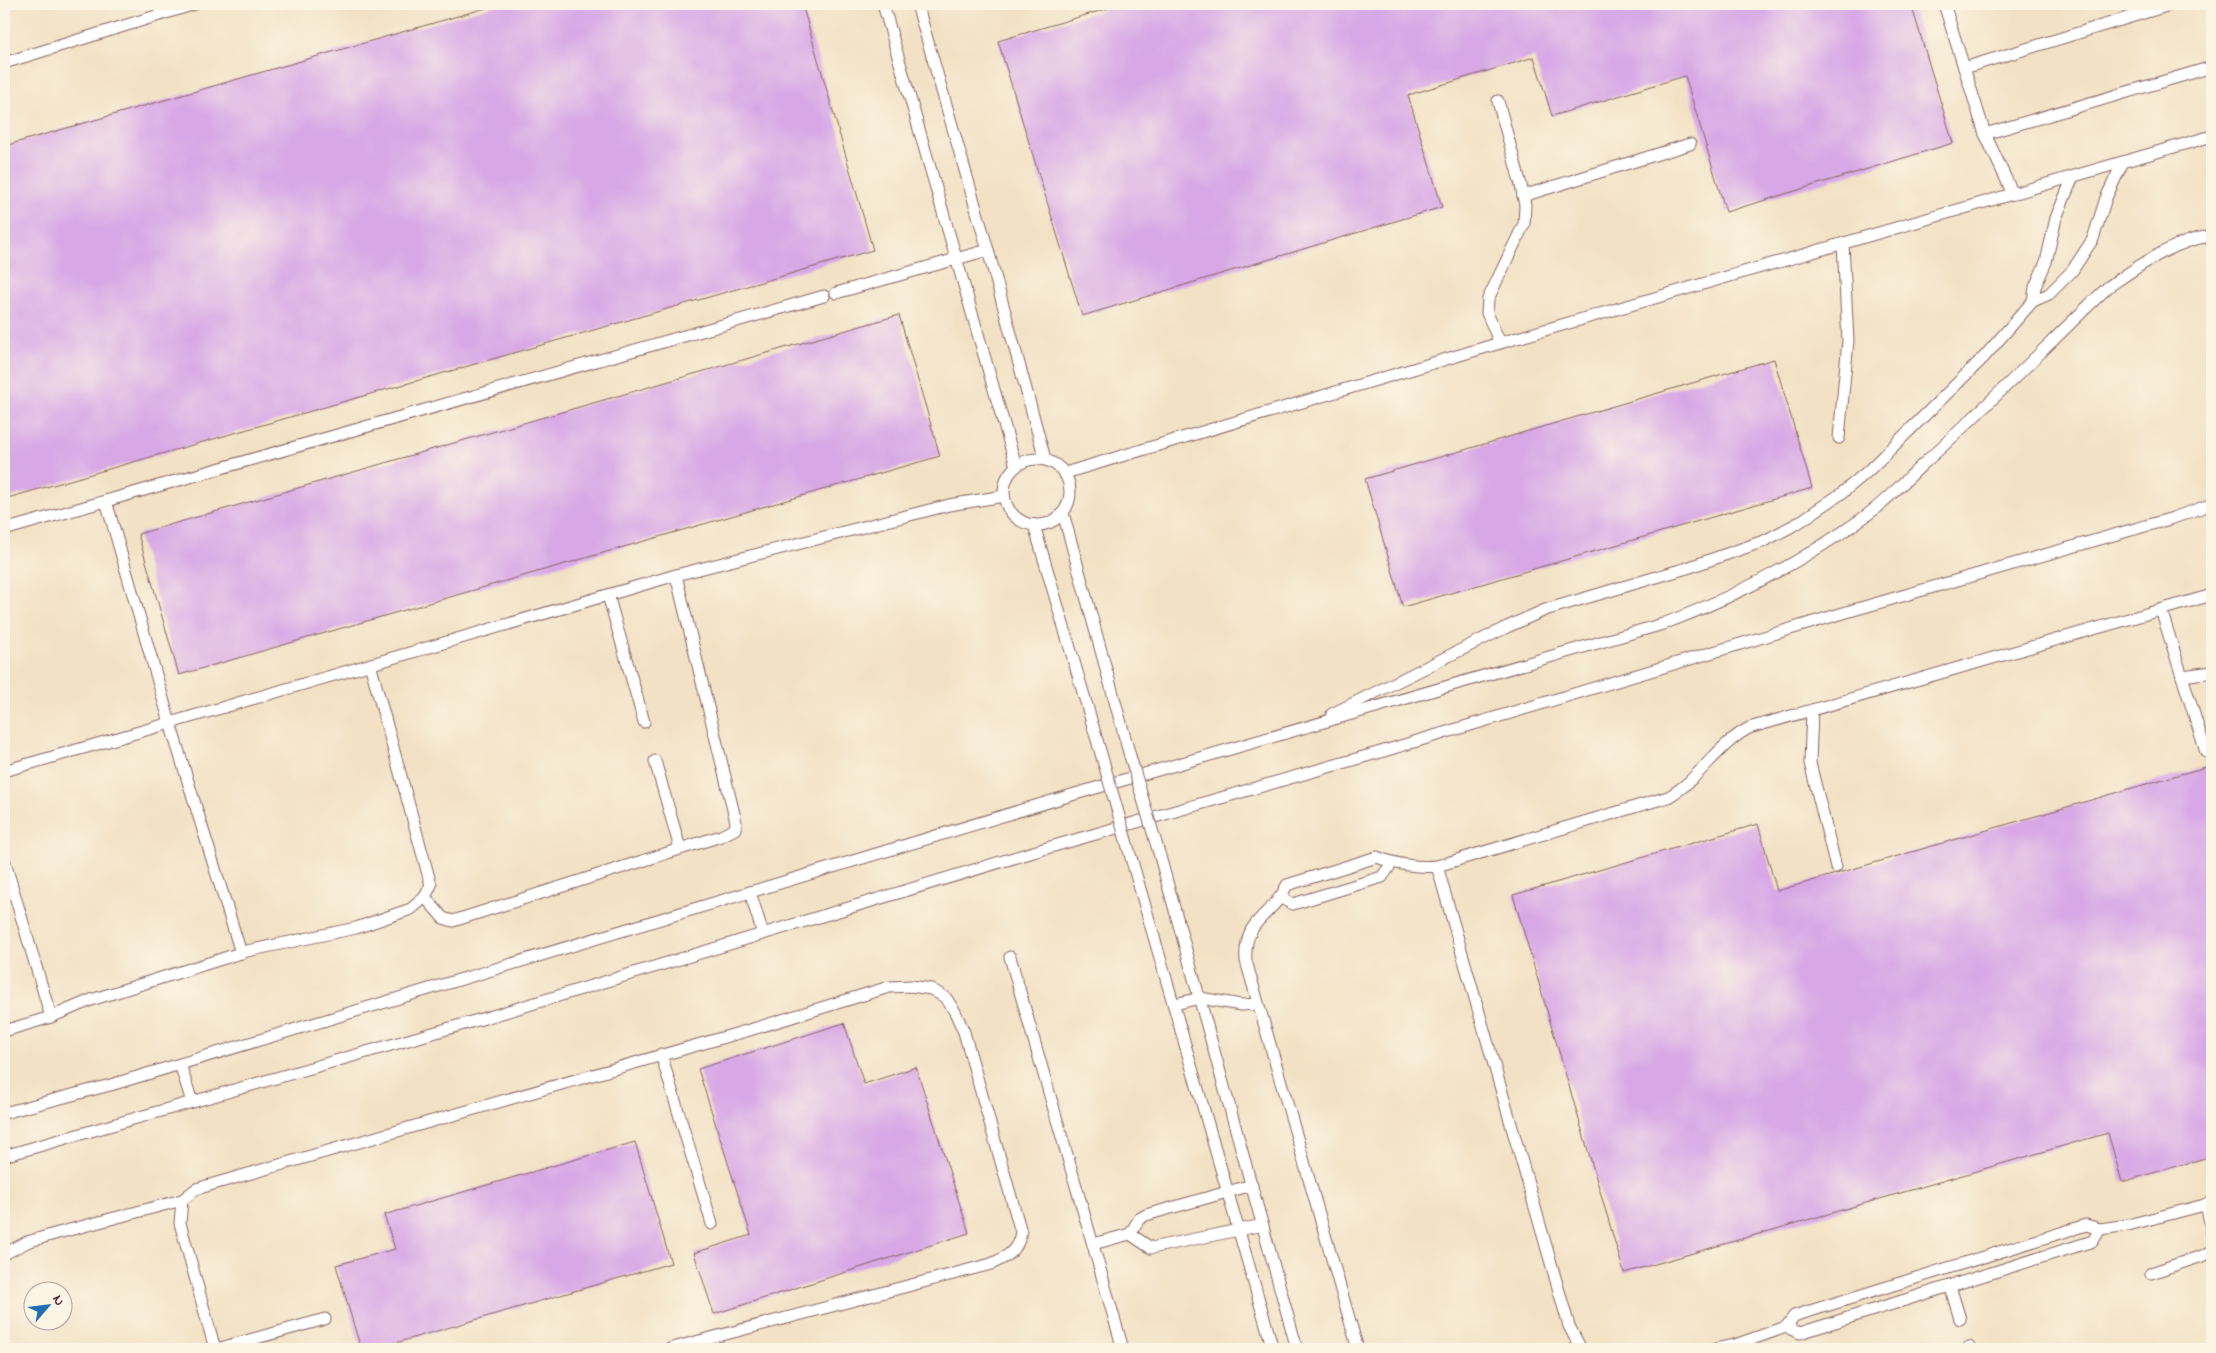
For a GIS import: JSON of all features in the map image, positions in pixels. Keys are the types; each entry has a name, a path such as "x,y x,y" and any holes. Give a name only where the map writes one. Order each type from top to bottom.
{"lane":[{"path":"4,63 195,4"},
{"path":"883,4 1016,466"},
{"path":"917,4 988,250 1045,459"},
{"path":"1944,4 1985,134 2013,194"},
{"path":"1964,68 2173,4"},
{"path":"1985,134 2212,67"},
{"path":"1498,101 1523,196 1524,224 1488,300 1487,312 1500,343"},
{"path":"1065,473 1500,343 2212,136"},
{"path":"1523,196 1690,144"},
{"path":"1313,725 1507,627 1545,610 1741,551 1798,523 1842,493 1868,471 1984,357 2033,301 2049,294 2082,257 2093,240 2106,198 2123,162"},
{"path":"2033,301 2034,286 2046,262 2056,218 2073,177"},
{"path":"4,1112 114,1084 750,892 1313,725 1663,624 1743,591 1792,565 1865,517 1948,442 2108,287 2134,269 2178,245 2212,236"},
{"path":"1839,438 1848,341 1842,243"},
{"path":"836,293 988,250"},
{"path":"4,530 824,296"},
{"path":"1045,459 1057,465 1065,473 1071,493 1063,513 1054,520 1034,525 1023,522 1014,515 1004,496 1009,474 1016,466 1026,460 1045,459"},
{"path":"4,771 676,575 949,506 1004,496"},
{"path":"106,501 170,722 241,953"},
{"path":"4,1156 492,1016 1850,611 2173,518 2212,504"},
{"path":"1063,513 1297,1349"},
{"path":"1034,525 1175,1004 1273,1349"},
{"path":"424,897 443,918 453,921 732,832 735,829 736,822 676,575"},
{"path":"608,595 644,722"},
{"path":"1358,1349 1246,961 1245,943 1253,926 1282,898 1287,885 1377,857 1392,863 1427,867 1436,866 1668,797 1679,790 1736,735 1749,728 2212,595"},
{"path":"2161,610 2206,752"},
{"path":"4,1031 51,1017 91,1000 241,953 356,928 411,909 424,897 431,885 370,664"},
{"path":"2182,676 2212,672"},
{"path":"1812,710 1810,763 1836,867"},
{"path":"655,761 680,848"},
{"path":"4,859 51,1017"},
{"path":"1282,898 1293,904 1382,877 1392,863"},
{"path":"1436,866 1570,1326 1581,1349"},
{"path":"750,892 763,934"},
{"path":"1010,957 1123,1349"},
{"path":"4,1254 27,1242 58,1232 182,1200 196,1189 753,1029 889,987 911,986 932,989 946,998 964,1032 1021,1232 1020,1242 1015,1251 990,1264 669,1349"},
{"path":"1175,1004 1200,998 1241,1005 1258,1004"},
{"path":"662,1054 712,1224"},
{"path":"180,1064 192,1102"},
{"path":"1093,1244 1130,1234 1139,1218 1146,1214 1252,1186"},
{"path":"182,1200 180,1224 216,1349 324,1319"},
{"path":"1715,1349 1738,1344 1786,1328 1794,1316 2086,1225 2100,1229 2128,1225 2209,1204 2212,1232"},
{"path":"1130,1234 1151,1248 1263,1225"},
{"path":"1786,1328 1800,1333 2093,1241 2100,1229"},
{"path":"2151,1273 2212,1251"},
{"path":"1950,1286 1960,1319"}],"building":[{"path":"500,4 802,4 873,250 4,499 4,146"},
{"path":"1123,4 1911,4 1953,143 1726,212 1685,76 1552,116 1534,57 1408,95 1442,207 1082,316 998,41"},
{"path":"899,315 940,456 179,675 138,534"},
{"path":"1774,359 1812,488 1403,607 1365,479"},
{"path":"2212,765 2212,1156 2122,1182 2108,1133 1624,1273 1513,895 1758,824 1777,891"},
{"path":"844,1023 864,1084 916,1067 969,1233 714,1314 694,1253 751,1235 698,1069"},
{"path":"635,1142 671,1263 375,1349 361,1349 336,1265 395,1249 384,1215"}]}
